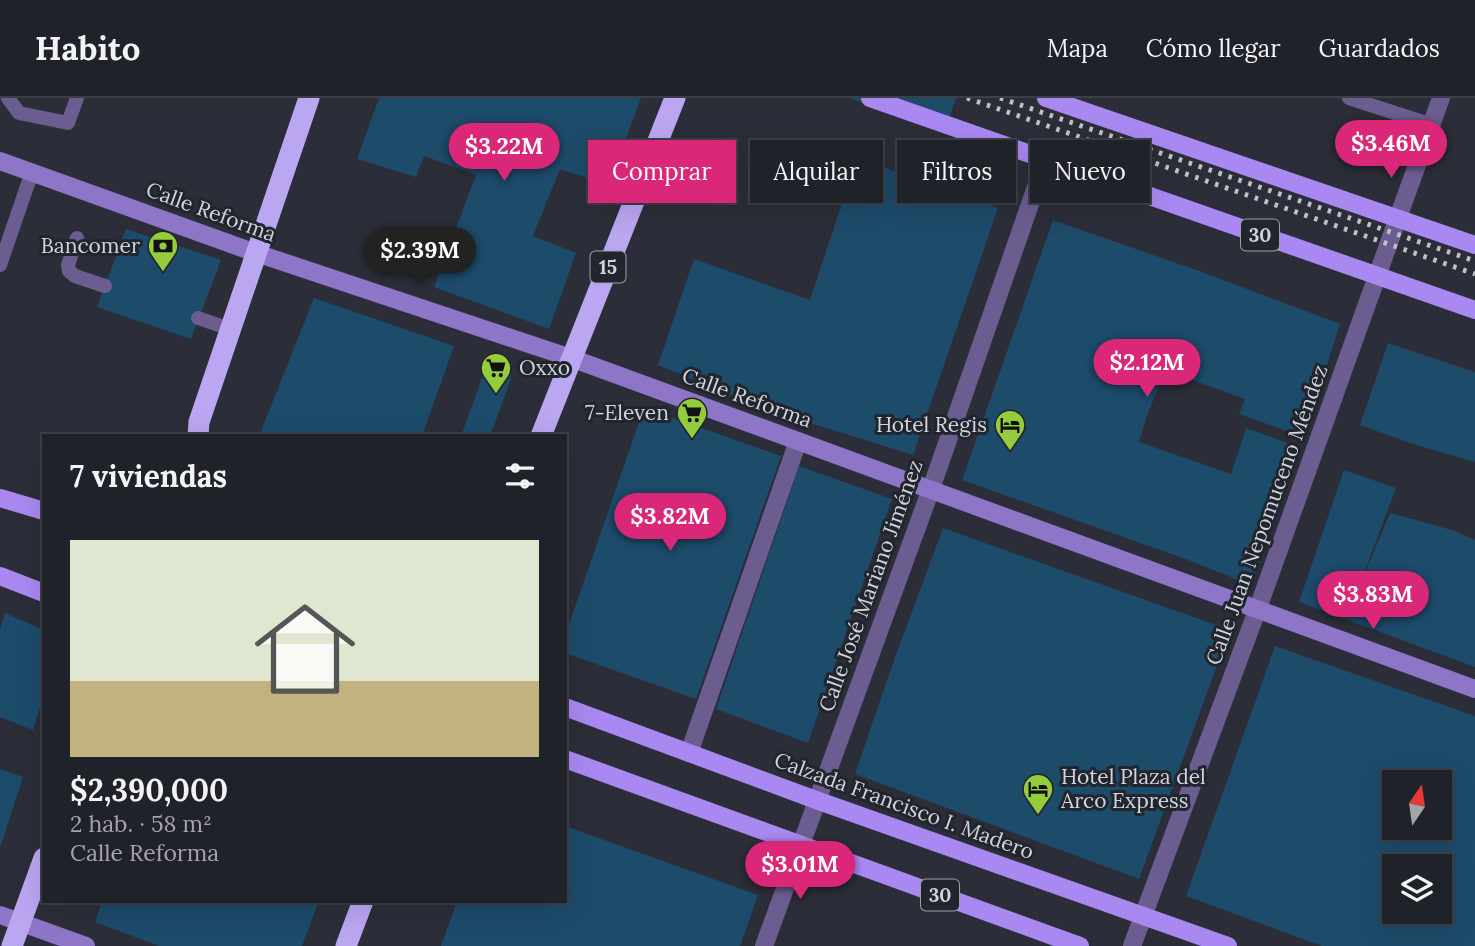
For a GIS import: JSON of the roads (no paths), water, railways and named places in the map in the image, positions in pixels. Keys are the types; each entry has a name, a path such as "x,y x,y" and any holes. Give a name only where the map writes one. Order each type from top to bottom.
{"highway":[{"path":"195,431 309,98"},
{"name":"15","path":"542,434 675,98"},
{"path":"12,946 42,863"},
{"path":"346,946 362,903"}],"main road":[{"name":"30","path":"870,98 1030,156"},
{"path":"1046,98 1074,103 1475,246"},
{"name":"30","path":"1150,197 1475,310"},
{"path":"0,498 42,511"},
{"path":"0,576 42,592"},
{"name":"Calzada Francisco I. Madero","path":"567,708 816,800 1228,946"},
{"name":"30","path":"567,761 1080,946"}],"street":[{"name":"Calle Juan Nepomuceno Méndez","path":"1132,946 1258,608 1441,98"},
{"name":"Calle Reforma","path":"0,161 256,253 571,358 1258,608 1475,690"},
{"name":"Calle José Mariano Jiménez","path":"764,946 931,489 1030,203"},
{"path":"689,753 798,441"},
{"path":"0,915 86,946"}],"lane":[{"path":"8,98 19,113 68,123 77,98"},
{"path":"1349,98 1432,125"},
{"path":"0,265 32,172"},
{"path":"77,238 68,265 69,271 75,276 105,286"},
{"path":"198,318 229,330"}],"railway":[{"path":"967,98 1475,274"},
{"path":"1000,98 1475,261"}],"place":[{"name":"Bancomer","path":"163,273"},
{"name":"Oxxo","path":"496,395"},
{"name":"7-Eleven","path":"692,440"},
{"name":"Hotel Regis","path":"1010,452"},
{"name":"Hotel Plaza del Arco Express","path":"1038,816"}]}
